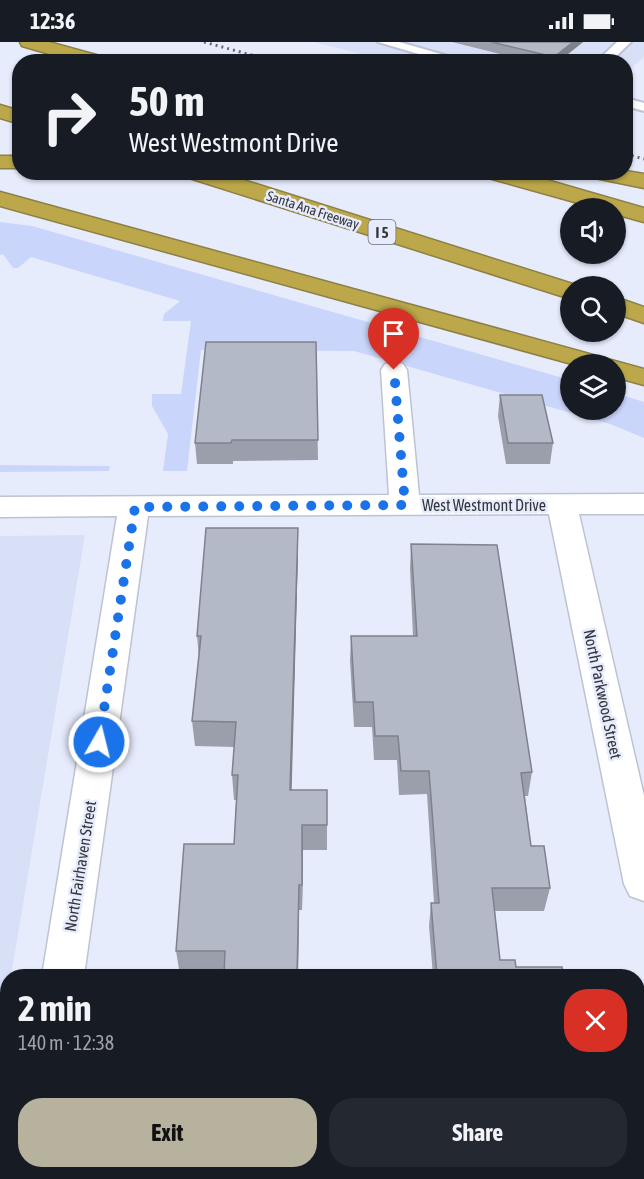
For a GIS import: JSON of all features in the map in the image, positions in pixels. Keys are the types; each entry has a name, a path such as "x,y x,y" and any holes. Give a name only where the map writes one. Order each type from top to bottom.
{"highway":[{"path":"29,42 72,54"},
{"name":"Santa Ana Freeway","path":"219,180 560,288"},
{"path":"521,180 644,215"},
{"path":"0,200 563,354"},
{"path":"626,309 644,315"},
{"path":"626,372 644,377"}],"street":[{"path":"394,370 405,505"},
{"name":"North Parkwood Street","path":"562,504 644,884"},
{"name":"West Westmont Drive","path":"0,507 644,504"},
{"name":"North Fairhaven Street","path":"64,969 135,507"}],"lane":[{"path":"384,42 431,54"},
{"path":"612,54 626,42"},
{"path":"633,104 644,90"}],"shaded area":[{"path":"314,42 644,42 644,57 633,67 633,54 361,54"},
{"path":"0,222 32,226 560,377 560,410 354,351 201,350 187,471 163,471 168,434 152,406 152,394 181,394 191,321 163,321 164,314 180,301 31,257 18,268 13,268 3,254 0,255"},
{"path":"626,396 644,402 644,438 596,420 626,420"},
{"path":"0,465 110,466 109,471 0,472"},
{"path":"85,535 12,969 0,969 0,536"}],"building":[{"path":"491,42 573,42 558,54 541,54"},
{"path":"206,342 316,342 318,440 232,440 231,443 195,443"},
{"path":"500,395 542,395 553,443 508,443"},
{"path":"206,528 298,528 290,790 327,790 327,825 302,825 302,885 299,885 297,969 224,969 225,951 176,951 184,844 234,844 238,775 232,775 236,722 192,721 201,636 197,636"},
{"path":"411,544 497,545 532,772 521,773 531,846 544,846 550,888 492,888 500,960 515,960 516,967 562,967 562,969 436,969 431,903 439,903 429,771 401,771 398,736 375,736 373,702 355,702 351,636 417,636"}],"railway":[{"path":"204,42 248,54"},
{"path":"633,156 644,159"}],"route":[{"path":"99,742 135,507 405,505 394,370"}]}
